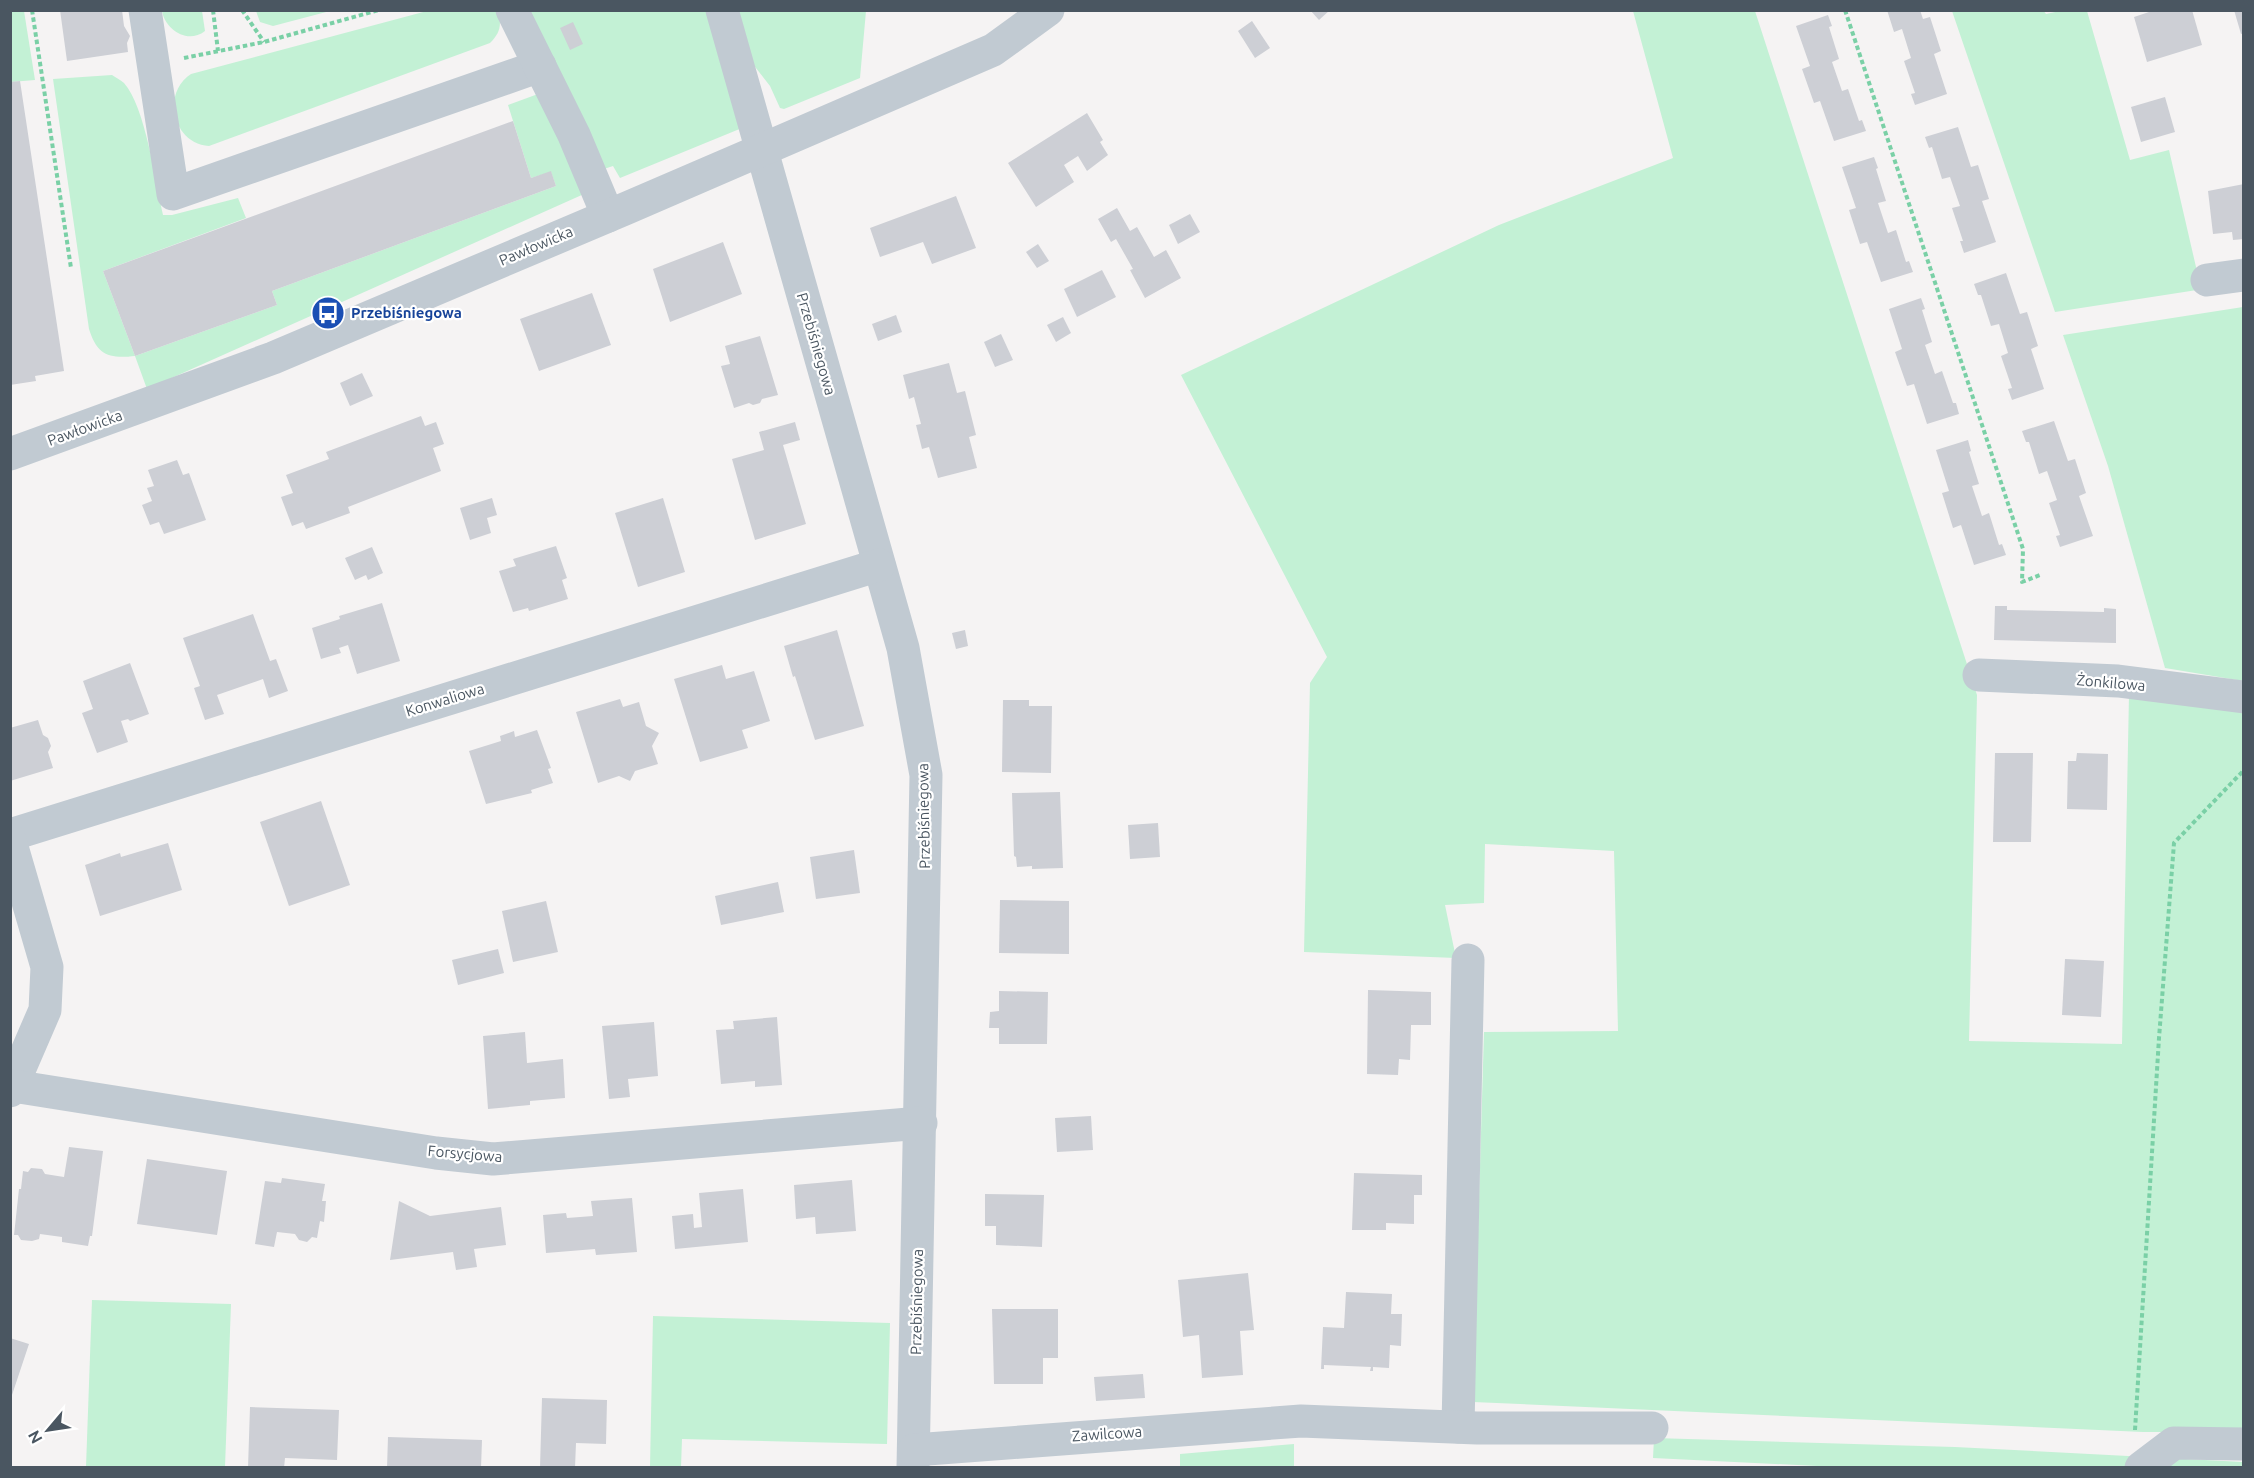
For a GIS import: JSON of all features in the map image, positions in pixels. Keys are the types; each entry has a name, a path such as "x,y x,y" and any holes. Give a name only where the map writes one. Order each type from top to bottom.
{"street":[{"path":"145,10 173,194 540,66"},
{"path":"512,10 574,135 609,216"},
{"name":"Przebiśniegowa","path":"722,10 903,648 926,776 914,1459"},
{"name":"Pawłowicka","path":"10,454 273,358 761,151 864,104 993,50 1048,10"},
{"path":"2207,280 2244,275"},
{"name":"Konwaliowa","path":"10,835 879,565"},
{"name":"Żonkilowa","path":"1979,675 2118,681 2244,697"},
{"name":"Forsycjowa","path":"10,840 47,967 45,1010 12,1089 493,1159 921,1123"},
{"path":"1458,1427 1468,960"},
{"name":"Zawilcowa","path":"914,1459 1301,1421 1458,1427 1652,1428"},
{"path":"2138,1454 2174,1443 2244,1444"}],"path":[{"path":"32,10 71,268"},
{"path":"213,10 218,51"},
{"path":"242,10 264,42"},
{"path":"153,65 264,42 379,10"},
{"path":"1845,10 2023,549 2022,582 2040,575"},
{"path":"2138,1454 2159,1038 2175,843 2244,770"}],"green space":[{"path":"256,10 330,11 273,26 260,22"},
{"path":"2043,10 2046,14 2060,11 2087,11 2130,160 2169,150 2196,267 2197,290 2055,312 1952,11"},
{"path":"11,11 24,11 35,80 11,82"},
{"path":"162,11 202,11 205,31 198,35 184,36 167,24"},
{"path":"427,11 498,11 499,28 490,43 209,146 187,137 175,116 176,93 182,82 191,74"},
{"path":"529,11 711,11 742,128 620,178 613,166 601,170"},
{"path":"735,11 866,11 860,78 784,109 780,108 770,86 752,63"},
{"path":"1633,11 1755,11 1977,695 1969,1041 2122,1044 2129,695 2243,707 2243,1432 2143,1432 1473,1402 1484,1032 1618,1031 1614,851 1485,844 1484,903 1445,905 1456,958 1304,952 1310,683 1327,657 1181,375 1499,225 1673,158"},
{"path":"112,75 124,83 138,109 149,146 163,215 172,215 238,198 246,218 103,271 135,356 126,357 111,356 100,350 89,329 53,79"},
{"path":"538,94 584,194 147,389 135,356 277,305 272,291 556,186 551,172 531,178 508,105"},
{"path":"2243,307 2243,681 2165,668 2108,466 2063,335"},
{"path":"92,1300 231,1304 225,1467 86,1467"},
{"path":"653,1316 890,1323 887,1444 682,1439 681,1467 650,1467"},
{"path":"1654,1438 1955,1447 2243,1462 2244,1467 1817,1468 1817,1466 1653,1458"},
{"path":"1294,1444 1294,1467 1180,1467 1180,1454"}],"building":[{"path":"60,10 122,10 124,26 130,36 127,43 128,52 67,61"},
{"path":"1310,10 1330,10 1319,20"},
{"path":"1887,10 1920,10 1923,19 1930,17 1941,51 1934,54 1947,94 1915,105 1911,94 1915,93 1904,61 1911,58 1902,29 1894,32"},
{"path":"2155,10 2192,10 2202,45 2147,62 2134,17"},
{"path":"2234,10 2244,10 2244,33 2241,34"},
{"path":"1828,15 1832,26 1829,27 1839,59 1832,62 1842,91 1848,89 1859,121 1862,120 1866,131 1834,141 1820,101 1814,103 1802,69 1810,66 1796,26"},
{"path":"1252,21 1270,48 1255,58 1238,31"},
{"path":"573,22 583,44 570,50 560,28"},
{"path":"20,81 64,371 35,376 36,381 10,385 10,82"},
{"path":"2165,97 2175,132 2141,142 2131,107"},
{"path":"1087,113 1103,140 1100,142 1108,155 1087,171 1078,156 1064,165 1074,182 1036,207 1008,163"},
{"path":"513,121 531,178 551,171 556,186 272,291 277,305 135,356 103,271"},
{"path":"1958,127 1971,167 1978,165 1989,199 1982,201 1996,242 1964,253 1960,241 1963,241 1952,208 1960,206 1950,177 1942,179 1932,147 1929,148 1925,137"},
{"path":"1874,157 1886,201 1878,203 1888,233 1896,230 1906,262 1909,261 1913,272 1881,282 1867,242 1860,244 1849,210 1856,208 1842,167"},
{"path":"2244,184 2244,239 2233,240 2232,232 2213,234 2208,191"},
{"path":"956,196 976,248 932,264 923,242 880,257 870,228"},
{"path":"1117,208 1130,231 1137,227 1154,257 1166,250 1181,278 1145,298 1130,270 1133,269 1116,239 1111,242 1098,219"},
{"path":"1190,214 1200,232 1178,244 1169,225"},
{"path":"723,242 742,294 670,322 653,269"},
{"path":"1038,244 1049,261 1037,268 1026,252"},
{"path":"1102,270 1116,297 1077,317 1064,289"},
{"path":"2006,273 2020,314 2027,312 2038,346 2031,349 2044,389 2012,400 2008,389 2012,388 2001,356 2008,353 1999,324 1991,326 1981,295 1978,295 1974,284"},
{"path":"592,293 611,345 539,371 520,319"},
{"path":"1921,298 1925,309 1922,310 1932,342 1925,345 1935,374 1942,371 1959,414 1927,424 1914,384 1907,386 1895,352 1902,349 1889,309"},
{"path":"896,315 902,332 878,341 872,324"},
{"path":"1063,317 1071,333 1056,342 1047,325"},
{"path":"1001,334 1013,360 995,367 984,342"},
{"path":"760,336 778,395 762,399 760,403 753,405 749,403 734,408 721,366 730,364 725,346"},
{"path":"949,363 957,393 965,391 976,435 969,437 977,468 938,478 929,447 922,449 916,425 921,424 914,397 909,399 903,375"},
{"path":"362,373 373,396 350,406 340,383"},
{"path":"421,416 425,426 436,422 444,444 433,448 441,471 348,507 350,513 306,529 303,522 292,526 281,497 293,493 286,475 329,459 326,452"},
{"path":"2054,421 2068,461 2075,459 2086,493 2079,496 2093,536 2060,547 2056,536 2060,535 2049,503 2057,500 2047,471 2039,474 2029,442 2026,442 2022,431"},
{"path":"795,422 800,440 783,445 806,524 755,540 732,459 764,450 759,432"},
{"path":"1968,440 1971,451 1969,452 1979,484 1972,486 1982,516 1989,513 1999,545 2002,544 2006,555 1974,565 1961,525 1953,528 1942,493 1949,491 1936,450"},
{"path":"177,460 183,475 189,473 206,520 164,534 159,522 150,525 142,505 152,501 147,488 154,486 148,470"},
{"path":"492,498 497,515 487,518 491,533 470,540 460,508"},
{"path":"663,498 685,572 638,587 615,513"},
{"path":"556,546 567,578 562,580 568,599 529,611 528,608 513,612 499,571 516,566 513,559"},
{"path":"372,547 383,573 368,580 366,575 355,580 345,558"},
{"path":"382,603 400,661 357,674 348,645 339,648 341,653 321,659 312,628 340,619 339,616"},
{"path":"1995,606 2007,606 2007,610 2104,612 2104,608 2116,609 2116,643 1994,640"},
{"path":"253,614 270,661 276,659 288,691 269,698 263,679 217,695 224,714 205,720 194,688 200,686 183,638"},
{"path":"837,630 864,726 815,740 784,646"},
{"path":"965,630 968,646 956,649 952,633"},
{"path":"130,663 149,714 130,721 128,719 121,721 128,742 97,753 82,713 93,709 83,681"},
{"path":"722,665 726,679 754,671 770,721 742,730 748,748 700,762 674,679"},
{"path":"620,699 623,707 639,702 646,726 659,733 652,746 658,764 635,771 630,781 619,776 598,783 576,712"},
{"path":"1003,700 1029,700 1029,706 1052,706 1051,773 1002,772"},
{"path":"38,720 43,735 48,738 51,746 48,752 53,768 10,781 10,728"},
{"path":"537,730 551,768 548,769 553,783 531,790 532,793 486,804 469,751 501,741 500,736 514,731 515,737"},
{"path":"1995,753 2033,753 2031,842 1993,842"},
{"path":"2077,753 2108,754 2107,810 2067,809 2068,761 2076,761"},
{"path":"1060,792 1063,868 1017,867 1014,856 1012,793"},
{"path":"321,801 350,885 289,906 260,822"},
{"path":"1158,823 1160,857 1130,859 1128,825"},
{"path":"168,843 182,890 100,916 85,865 120,853 121,857"},
{"path":"854,850 860,893 816,899 810,857"},
{"path":"778,882 784,912 721,925 715,896"},
{"path":"1000,900 1069,901 1069,954 999,953"},
{"path":"546,901 558,952 513,962 502,911"},
{"path":"498,949 504,973 458,985 452,960"},
{"path":"2065,959 2104,961 2101,1017 2062,1015"},
{"path":"1368,990 1431,992 1431,1025 1411,1025 1410,1060 1399,1059 1398,1075 1367,1074"},
{"path":"999,991 1048,992 1047,1044 999,1044 999,1028 989,1028 990,1012 999,1011"},
{"path":"777,1017 782,1085 755,1087 755,1081 721,1084 716,1030 734,1029 733,1021"},
{"path":"654,1022 658,1076 628,1079 630,1097 609,1099 602,1026"},
{"path":"525,1032 527,1063 563,1059 565,1098 530,1101 530,1105 488,1109 483,1036"},
{"path":"1091,1116 1093,1150 1057,1152 1055,1118"},
{"path":"69,1147 103,1151 92,1236 90,1236 88,1246 62,1242 62,1237 40,1234 39,1239 21,1240 18,1235 14,1235 23,1171 28,1172 31,1168 42,1169 45,1174 64,1177"},
{"path":"147,1159 227,1171 217,1235 137,1224"},
{"path":"1354,1173 1422,1175 1422,1195 1414,1195 1414,1224 1386,1223 1386,1230 1352,1230"},
{"path":"282,1178 325,1184 322,1201 326,1201 324,1222 320,1221 317,1238 312,1237 307,1242 299,1240 295,1234 277,1232 274,1247 255,1244 265,1181 281,1183"},
{"path":"852,1180 856,1231 816,1234 815,1217 796,1219 794,1185"},
{"path":"743,1189 748,1242 675,1249 672,1216 693,1214 694,1228 702,1227 699,1193"},
{"path":"985,1194 1044,1195 1042,1247 996,1245 996,1226 985,1226"},
{"path":"632,1198 637,1252 596,1255 595,1249 546,1253 543,1215 566,1213 567,1218 593,1216 591,1201"},
{"path":"399,1201 430,1216 501,1207 506,1245 474,1249 477,1267 456,1270 453,1252 390,1260"},
{"path":"1248,1273 1254,1330 1240,1331 1243,1375 1202,1378 1199,1335 1183,1337 1178,1280"},
{"path":"1346,1292 1392,1294 1391,1314 1402,1314 1401,1346 1390,1345 1389,1368 1373,1367 1373,1371 1370,1371 1371,1367 1324,1365 1324,1369 1321,1369 1323,1327 1344,1328"},
{"path":"992,1309 1058,1309 1058,1358 1043,1358 1043,1384 994,1384"},
{"path":"10,1338 29,1344 11,1398 10,1398"},
{"path":"1143,1374 1145,1398 1096,1401 1094,1377"},
{"path":"542,1398 607,1400 606,1444 576,1443 575,1468 540,1468"},
{"path":"250,1407 339,1410 337,1460 285,1458 284,1468 248,1468"},
{"path":"388,1437 482,1440 481,1468 387,1468"}],"place":[{"name":"Przebiśniegowa","path":"328,313"}]}
